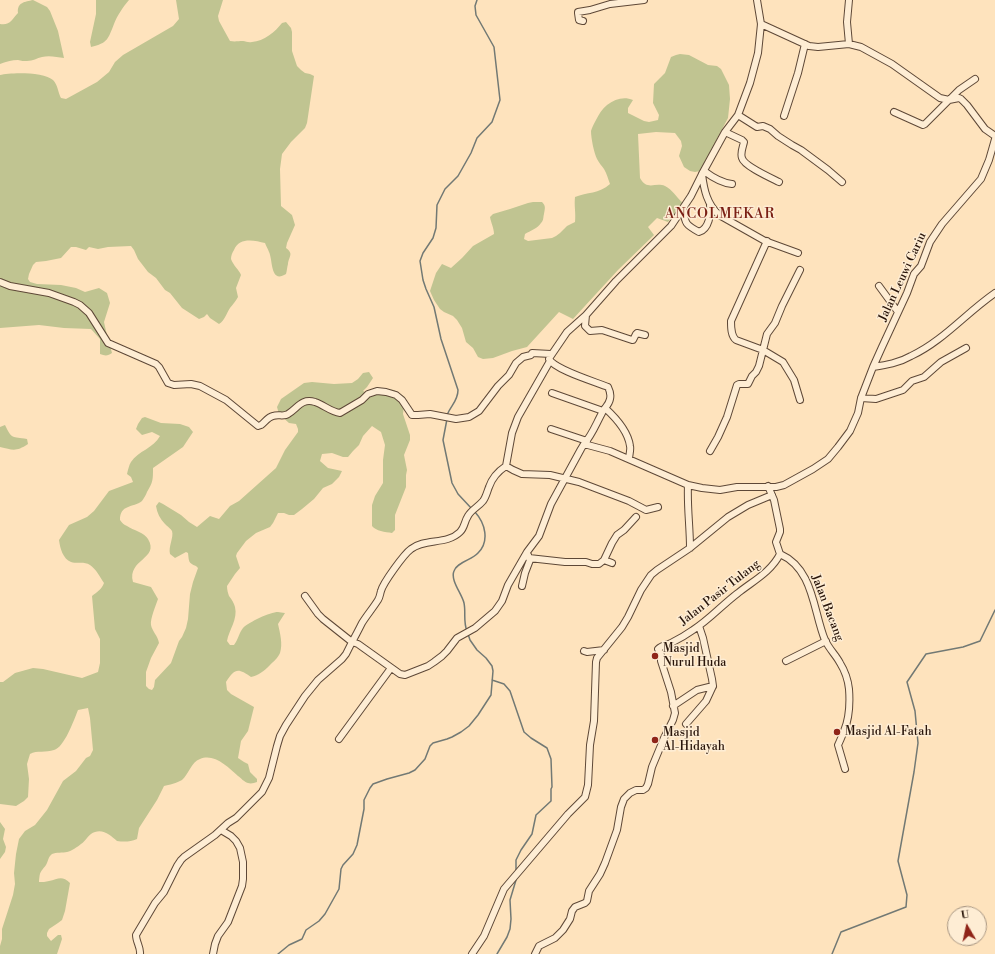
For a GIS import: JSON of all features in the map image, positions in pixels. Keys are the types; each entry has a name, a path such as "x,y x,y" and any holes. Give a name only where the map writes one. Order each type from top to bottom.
{"street":[{"path":"583,21 579,20 578,12 610,4 644,0"},
{"path":"140,954 136,935 155,903 164,892 180,860 242,813 262,792 267,785 280,736 286,725 305,696 318,680 346,654 363,622 379,599 381,590 396,566 406,553 418,545 449,539 456,536 461,531 465,526 468,516 486,497 494,476 506,466 512,433 518,417 550,361 549,359 552,354 568,332 671,226 683,209 725,132 738,115 750,83 758,53 761,24 758,0"},
{"path":"849,0 847,22 849,44"},
{"path":"761,24 809,46 818,47 849,44 862,47 892,64 940,98 949,100 961,99 985,129 995,138"},
{"path":"784,116 798,73 805,44"},
{"path":"894,112 924,124 960,90 975,79"},
{"path":"738,115 757,127 763,126 770,129 778,136 801,150 842,182"},
{"path":"725,132 744,142 741,156 744,162 779,182"},
{"name":"Jalan Leuwi Cariu","path":"551,429 610,451 688,485 702,488 720,490 736,487 776,487 784,485 813,469 828,459 850,430 858,413 861,398 873,368 914,274 921,266 932,238 947,218 981,179 995,138"},
{"path":"703,173 723,182 732,184"},
{"path":"683,209 686,224 701,232 709,220 710,210 703,173"},
{"path":"709,203 719,215 767,242 798,253"},
{"path":"767,242 731,321 733,338 763,350 783,362 794,380 800,400"},
{"path":"710,451 727,417 737,385 749,384 752,376 759,366 767,334 775,323 800,270"},
{"path":"0,282 10,286 49,293 80,305 88,313 108,343 156,364 167,381 173,385 197,385 226,400 260,426 268,418 288,414 305,401 316,402 336,413 340,413 362,400 368,394 377,391 396,395 402,400 412,415 418,416 430,414 456,419 469,417 479,411 498,386 509,375 516,363 523,357 532,354 552,354"},
{"path":"879,286 898,312"},
{"path":"873,368 912,356 927,347 995,293"},
{"path":"586,315 585,326 590,331 602,330 632,340 636,334 645,335"},
{"path":"861,398 876,398 903,390 912,381 924,377 941,362 966,348"},
{"path":"305,596 323,619 352,642 358,644 405,676 428,666 442,656 457,638 470,632 495,611 502,601 508,585 539,536 551,504 581,449 609,403 611,396 608,387 570,372 550,361"},
{"path":"552,393 604,410 620,424 628,436 630,448 629,459"},
{"path":"506,466 522,474 550,475 579,482 608,492 646,510 658,507"},
{"path":"688,485 687,497 690,548"},
{"path":"768,486 772,495 780,529 780,534 776,542 780,554"},
{"path":"472,954 484,936 504,889 568,814 585,797 588,785 590,745 594,721 597,658 622,627 641,590 657,570 690,548 728,517 748,505 772,495"},
{"path":"528,555 565,562 586,562 599,564 604,560 617,534 624,530 636,517"},
{"name":"Jalan Pasir Tulang","path":"535,954 539,946 555,938 563,930 575,907 587,901 589,891 600,874 617,830 624,799 636,790 643,790 646,788 656,756 675,713 661,661 661,655 658,649 699,626 738,593 762,576 780,554"},
{"name":"Jalan Bacang","path":"780,554 790,559 806,579 826,641 841,664 847,679 849,689 849,706 844,730 838,745 845,770"},
{"path":"522,586 528,555"},
{"path":"604,560 612,563"},
{"path":"686,724 706,701 713,686 699,626"},
{"path":"786,661 826,641"},
{"path":"584,651 604,650"},
{"path":"339,739 392,668"},
{"path":"673,706 697,690 713,686"},
{"path":"213,954 214,944 228,922 242,886 243,879 243,862 240,848 231,836 221,830"}],"green space":[{"path":"33,0 47,7 50,11 58,31 64,58 45,56 29,61 16,60 0,64 0,24 9,23 18,13 20,5 24,2"},
{"path":"96,0 129,0 118,15 107,40 101,44 91,47 90,42 96,14"},
{"path":"176,0 223,0 218,16 219,21 230,41 251,42 261,40 273,33 282,23 286,22 291,28 292,32 292,51 297,66 305,73 314,76 305,128 291,142 282,154 280,169 281,206 292,215 295,225 286,248 290,252 290,255 286,274 277,276 275,274 269,251 265,243 247,240 239,243 231,256 233,263 241,275 236,288 238,297 224,319 219,324 207,314 199,319 182,308 156,278 148,272 138,259 131,246 98,249 89,247 86,250 71,247 61,258 36,262 33,265 28,279 30,282 37,284 61,285 76,288 85,292 99,288 107,293 110,303 104,322 112,353 109,355 100,354 100,339 91,329 39,325 0,328 0,75 28,73 49,77 55,82 61,98 66,99 97,82 109,72 115,62 123,55 173,26 179,19"},
{"path":"680,54 689,55 708,65 717,66 721,69 729,85 730,99 728,118 700,171 690,171 684,167 679,156 682,146 681,141 675,133 656,132 638,134 640,178 645,184 648,185 661,185 668,187 683,203 668,222 657,218 648,227 654,235 618,270 573,319 559,312 527,347 493,358 483,359 478,357 473,348 466,342 462,328 457,320 440,309 430,291 436,273 442,264 451,268 473,246 494,234 490,217 493,214 528,203 542,202 545,207 543,220 538,226 525,234 524,239 528,241 552,238 567,226 575,222 575,197 602,190 610,184 605,171 596,156 591,131 599,114 610,103 626,98 633,100 628,108 628,113 644,121 649,122 658,120 659,115 653,103 654,84 665,73 671,57"},
{"path":"369,372 373,378 363,391 365,392 379,388 394,390 405,397 403,414 410,435 410,440 404,455 407,470 406,487 395,515 395,530 392,533 378,530 372,526 372,505 375,496 383,483 383,460 385,445 381,432 372,426 363,436 359,445 348,457 343,457 332,453 322,454 320,461 328,468 342,471 339,477 332,484 323,488 314,499 294,515 278,513 270,527 256,533 246,541 237,553 236,556 240,568 227,586 229,596 236,611 227,641 230,645 234,645 240,632 250,623 270,614 278,612 285,613 278,624 281,646 280,653 277,658 266,669 256,675 251,677 243,672 237,671 232,674 226,682 227,690 231,694 254,707 248,731 241,741 238,758 248,764 250,772 257,779 257,782 245,782 216,759 200,759 192,765 182,780 164,786 139,828 137,839 127,842 117,841 107,834 98,831 91,834 83,843 71,851 52,854 41,872 39,882 47,882 62,878 70,883 62,920 49,929 47,933 47,936 51,941 58,935 61,935 62,939 57,954 0,954 2,929 13,895 16,854 19,839 25,831 35,825 47,810 63,781 76,771 86,758 90,756 93,750 88,708 78,710 65,739 58,748 51,751 30,754 27,764 29,779 28,797 16,806 0,804 0,682 3,682 15,673 33,668 82,678 98,672 100,663 100,639 95,629 92,596 101,589 104,583 90,565 68,561 61,550 59,540 69,525 87,517 94,511 109,491 133,482 131,477 127,474 131,462 134,458 154,444 160,436 152,432 142,435 136,429 142,418 145,417 161,423 180,424 189,427 193,432 183,447 153,468 152,483 146,495 142,501 122,511 120,520 125,525 144,535 148,539 151,546 150,551 134,568 132,574 133,582 151,587 158,599 151,622 159,643 146,672 146,686 152,690 155,680 171,663 179,641 186,628 190,594 198,568 190,563 188,553 186,552 175,558 170,554 172,531 160,518 156,506 159,502 181,515 197,527 210,516 219,519 230,506 239,501 276,468 285,450 298,432 296,424 289,423 279,414 277,407 281,399 304,383 352,383 363,373"},
{"path":"5,425 11,435 27,439 28,444 14,450 0,447 0,427"},
{"path":"0,822 5,829 3,839 6,847 5,852 0,859"}],"waterway":[{"path":"447,415 456,400 458,390 441,339 434,307 423,280 420,261 423,253 433,238 436,228 437,205 445,189 458,176 471,153 477,138 492,122 500,100 494,47 476,15 475,6 477,0"},
{"path":"447,419 443,440 452,483 458,494 472,509"},
{"path":"467,631 465,624 464,603 453,575 458,565 478,553 484,543 484,527 475,512"},
{"path":"832,954 841,932 906,907 907,895 898,861 918,743 915,711 907,682 926,654 963,647 980,641 995,610"},
{"path":"278,954 289,945 302,939 306,930 319,921 325,914 339,889 341,869 353,854 357,845 364,809 364,800 373,784 415,770 425,759 430,746 433,743 452,737 469,726 491,695 492,666 477,650 468,634"},
{"path":"492,680 504,684 510,691 524,732 547,748 551,759 551,801 536,815 532,834 516,860 516,872"},
{"path":"497,954 510,929 510,900 516,880"}],"place":[{"name":"Masjid Nurul Huda","path":"655,656"},
{"name":"Masjid Al-Fatah","path":"837,732"},
{"name":"Masjid Al-Hidayah","path":"655,740"}],"district":[{"name":"ANCOLMEKAR","path":"720,215"}]}
